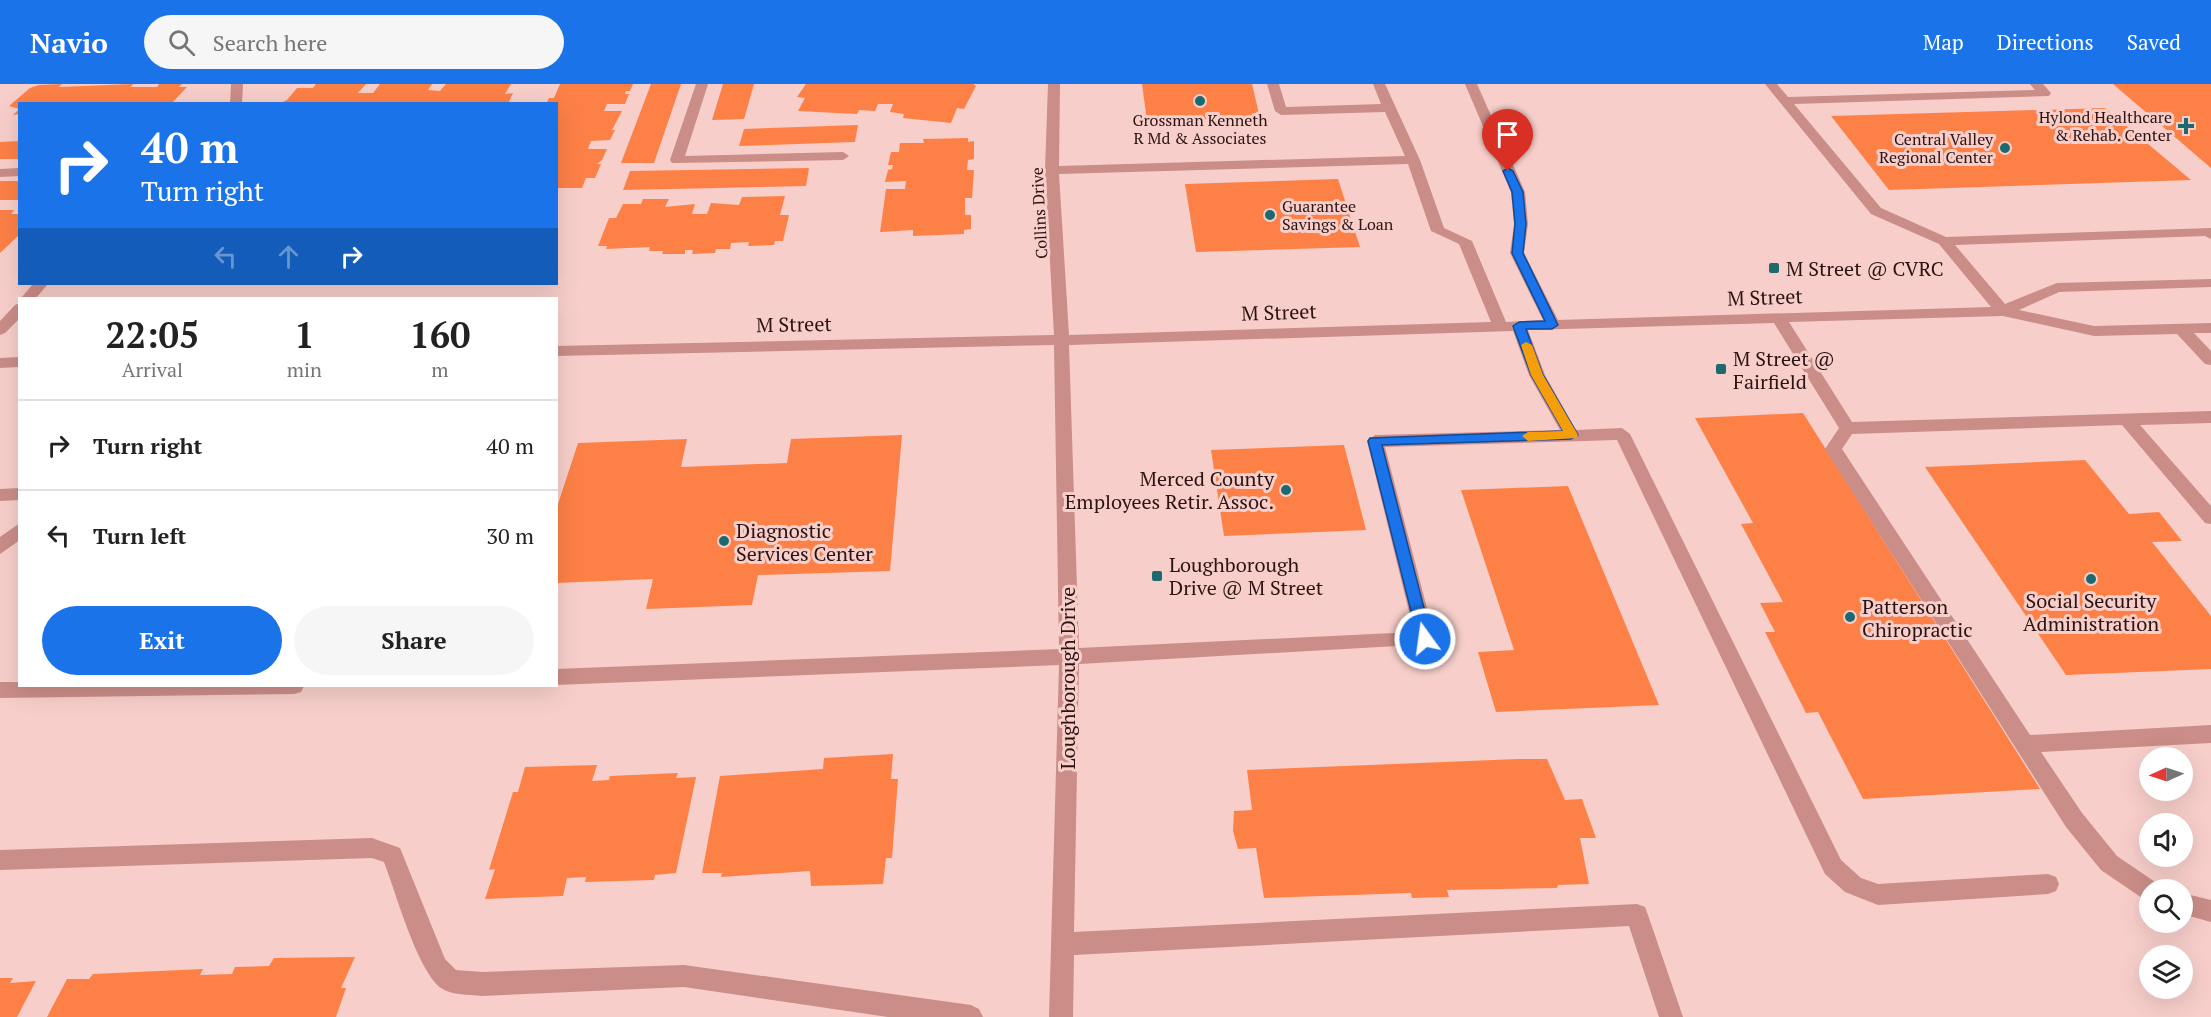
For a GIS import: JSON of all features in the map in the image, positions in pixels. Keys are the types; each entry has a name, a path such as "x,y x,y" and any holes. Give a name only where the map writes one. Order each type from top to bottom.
{"street":[{"path":"236,102 237,84"},
{"path":"702,84 677,160 843,156"},
{"name":"Collins Drive","path":"1054,84 1053,170 1062,340"},
{"path":"1273,84 1281,111 1389,108"},
{"path":"1379,84 1413,160 1438,231 1465,241 1500,326"},
{"path":"1471,84 1518,192 1521,224 1517,253 1552,325"},
{"path":"1772,84 1876,211 1944,241 2208,232 2211,235"},
{"path":"1785,101 2045,93 2036,84"},
{"path":"1053,170 1413,160"},
{"path":"0,173 18,172"},
{"path":"1944,241 2003,311"},
{"name":"M Street","path":"2003,311 2057,288 2211,283"},
{"path":"29,297 40,285"},
{"path":"0,330 18,310"},
{"name":"M Street","path":"558,351 1062,340 2003,311 2094,331 2211,328"},
{"path":"1779,318 1847,428"},
{"path":"1519,326 1537,375 1571,435"},
{"path":"2181,329 2211,360"},
{"name":"Loughborough Drive","path":"1060,1017 1069,654 1062,340"},
{"path":"0,363 18,362"},
{"path":"1847,428 2211,417"},
{"path":"2127,421 2211,518"},
{"path":"1847,428 1833,449 2074,820 2109,862 2139,883"},
{"path":"558,677 850,667 1069,654 1425,639 1374,441 1622,434 1833,867 1853,885 1878,895 2048,884"},
{"path":"0,495 18,494"},
{"path":"0,547 18,531"},
{"path":"0,690 220,687"},
{"path":"2025,744 2211,734"},
{"path":"0,860 372,848 392,855 436,967 451,981 482,984 684,976 971,1017"},
{"path":"2193,906 2211,910"},
{"path":"1063,944 1637,915 1671,1017"}],"building":[{"path":"62,84 59,87 133,84 131,87 157,87 159,84 182,84 179,87 187,87 173,102 18,102 18,109 9,106 30,88 39,85"},
{"path":"316,84 366,84 358,93 373,93 380,84 432,84 428,90 440,91 446,84 511,84 505,94 513,93 509,102 282,102 297,88 313,88"},
{"path":"560,84 633,84 630,91 626,91 625,94 629,94 625,104 607,104 604,111 622,111 612,130 615,130 610,140 591,141 588,149 607,149 602,160 597,164 601,164 595,178 586,178 582,188 558,188 558,102 547,102 549,98 554,98"},
{"path":"651,84 681,84 654,163 621,163"},
{"path":"723,84 754,84 744,119 712,120"},
{"path":"806,84 973,84 976,86 964,109 957,108 951,123 903,118 904,114 890,112 893,104 878,104 875,111 859,110 857,114 798,111 805,98 797,97"},
{"name":"Grossman Kenneth R Md & Associates","path":"1142,84 1252,84 1260,118 1147,121"},
{"name":"Hylond Healthcare & Rehab. Center","path":"2113,84 2211,84 2211,168"},
{"name":"Central Valley Regional Center","path":"2105,108 2191,180 1889,190 1831,116"},
{"path":"858,125 855,142 739,146 744,129"},
{"path":"968,138 968,142 974,141 974,159 968,160 967,170 974,170 972,198 965,198 965,215 971,215 971,229 964,230 964,234 913,236 913,230 880,232 886,189 905,189 906,181 885,182 888,170 892,169 893,165 888,165 891,152 899,152 900,143 924,143 923,139"},
{"path":"18,141 18,159 0,159 0,142"},
{"path":"809,168 806,186 623,190 630,171"},
{"name":"Guarantee Savings & Loan","path":"1338,179 1360,247 1196,252 1185,184"},
{"path":"0,181 18,181 18,200 0,200"},
{"path":"785,196 780,215 789,215 783,241 775,241 774,245 748,246 749,242 731,243 730,249 716,249 715,253 692,254 693,250 685,250 685,254 662,254 663,251 649,251 650,247 606,249 607,246 598,246 609,218 616,218 623,204 641,204 643,199 669,199 665,207 695,204 692,214 707,214 711,203 739,205 742,197"},
{"path":"0,210 14,210 11,214 18,214 18,236 0,253"},
{"name":"Patterson Chiropractic","path":"1803,413 2040,789 1863,799 1818,712 1806,713 1765,632 1775,632 1760,603 1783,602 1741,524 1753,523 1695,418"},
{"name":"Diagnostic Services Center","path":"902,435 890,571 758,575 752,605 646,609 653,579 558,583 558,504 578,443 687,439 681,467 787,463 791,439"},
{"name":"Merced County Employees Retir. Assoc.","path":"1344,445 1366,530 1224,536 1211,450"},
{"name":"Social Security Administration","path":"2085,460 2129,514 2159,512 2182,541 2152,542 2211,616 2211,669 2066,675 1925,467"},
{"path":"1568,486 1659,705 1496,712 1478,652 1514,650 1461,490"},
{"path":"893,754 891,779 898,779 892,858 886,858 883,884 811,886 810,871 721,877 722,873 702,873 720,776 823,769 824,758"},
{"path":"1547,759 1565,800 1582,799 1596,838 1580,838 1589,884 1558,885 1557,888 1447,890 1449,897 1412,898 1411,893 1264,898 1256,848 1238,849 1233,831 1234,811 1252,810 1247,770"},
{"path":"597,765 592,781 609,780 610,776 678,773 676,778 696,777 676,873 655,875 654,880 585,882 586,877 567,878 563,896 485,899 495,869 489,870 513,792 518,792 525,767"},
{"path":"355,957 341,988 346,988 336,1017 47,1017 67,979 89,979 93,974 203,969 200,975 232,974 235,967 269,966 274,958"},
{"path":"0,978 13,978 10,983 36,981 17,1017 0,1017"}],"slow traffic":[{"path":"1526,345 1537,375 1571,435 1528,436"}],"place":[{"name":"Grossman Kenneth R Md & Associates","path":"1200,101"},
{"name":"Hylond Healthcare & Rehab. Center","path":"2186,126"},
{"name":"Central Valley Regional Center","path":"2005,148"},
{"name":"Guarantee Savings & Loan","path":"1270,215"},
{"name":"M Street @ CVRC","path":"1774,268"},
{"name":"M Street @ Fairfield","path":"1721,369"},
{"name":"Merced County Employees Retir. Assoc.","path":"1286,490"},
{"name":"Diagnostic Services Center","path":"724,541"},
{"name":"Loughborough Drive @ M Street","path":"1157,576"},
{"name":"Social Security Administration","path":"2091,579"},
{"name":"Patterson Chiropractic","path":"1850,617"}],"route":[{"path":"1425,639 1374,441 1571,435 1537,375 1519,326 1552,325 1517,253 1521,224 1518,192 1508,171"}]}
